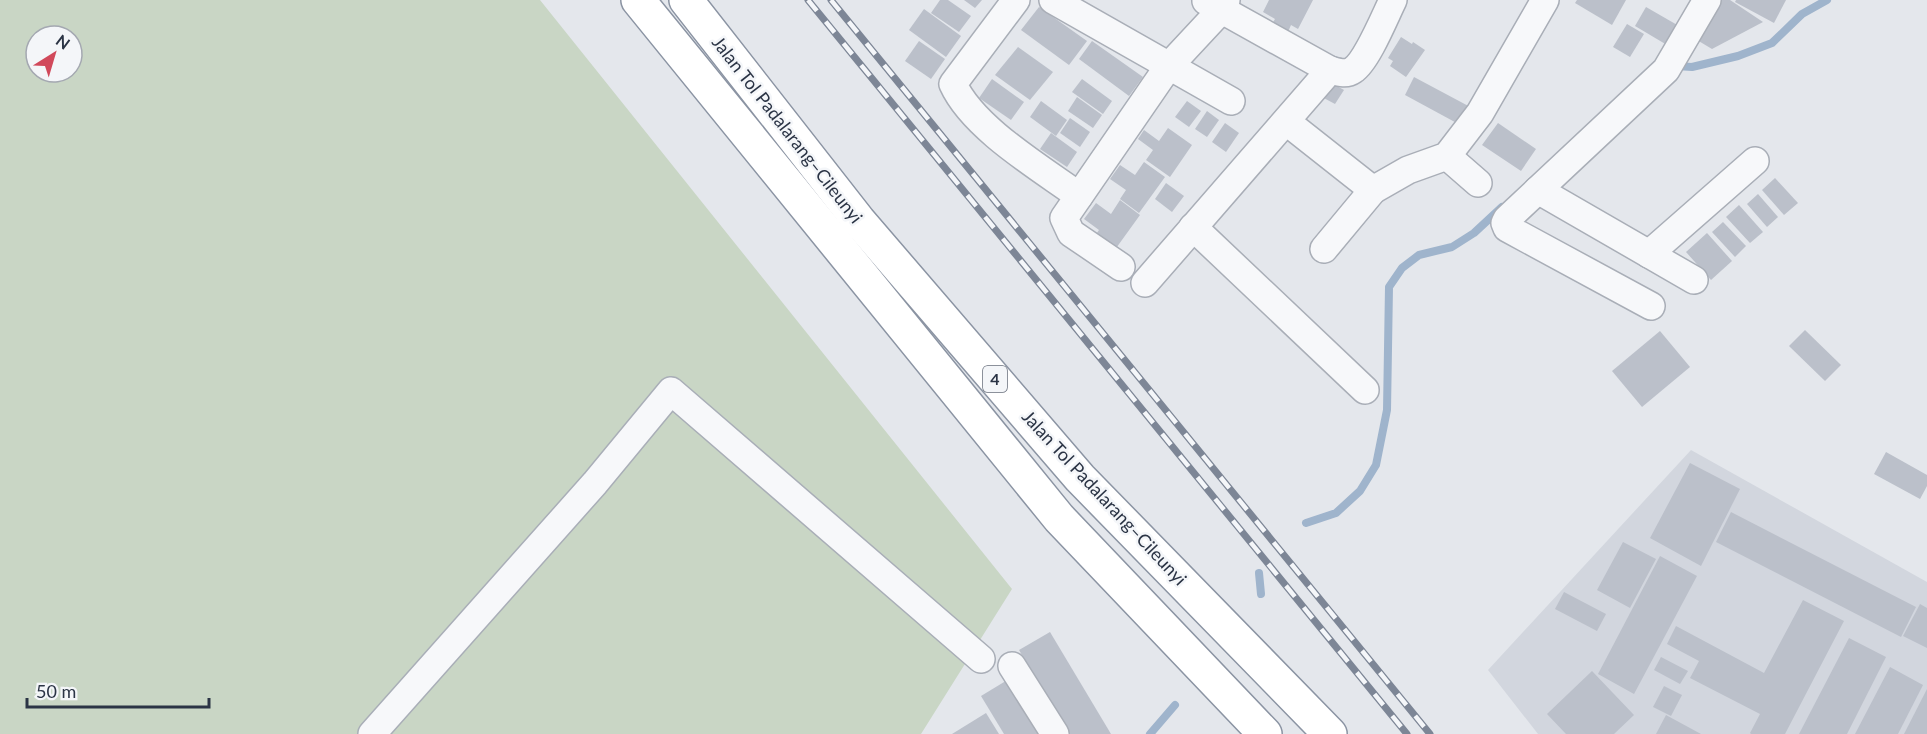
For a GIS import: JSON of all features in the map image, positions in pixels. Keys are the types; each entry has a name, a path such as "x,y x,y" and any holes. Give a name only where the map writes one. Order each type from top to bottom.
{"highway":[{"name":"Jalan Tol Padalarang–Cileunyi","path":"638,0 1059,518 1265,734"},
{"name":"Jalan Tol Padalarang–Cileunyi","path":"686,0 859,221 1080,478 1330,734"}],"street":[{"path":"1016,0 953,84 959,97 986,127 1079,196"},
{"path":"1053,0 1230,101"},
{"path":"1121,267 1071,233 1064,218 1168,67 1217,3 1330,70 1341,73 1352,72 1362,62 1393,0"},
{"path":"1324,249 1373,190 1408,170 1447,156 1480,113 1545,0"},
{"path":"1651,306 1507,228 1505,223 1671,62 1707,0"},
{"path":"1145,283 1330,70"},
{"path":"1297,130 1373,190"},
{"path":"1447,156 1478,183"},
{"path":"1649,254 1755,161"},
{"path":"1538,190 1694,280"},
{"path":"1193,227 1365,390"},
{"path":"372,734 595,483 671,391 981,659"},
{"path":"1012,666 1055,734"}],"shaded area":[{"path":"1691,450 1927,582 1927,734 1538,734 1488,670"}],"green space":[{"path":"0,0 540,0 1012,589 921,734 0,734"}],"building":[{"path":"940,0 948,0 971,16 959,32 931,13"},
{"path":"964,0 982,0 975,8"},
{"path":"1269,0 1313,0 1298,29 1291,25 1288,32 1272,24 1275,19 1263,12"},
{"path":"1577,0 1626,0 1612,25 1575,3"},
{"path":"1720,0 1730,0 1763,22 1712,49 1697,40"},
{"path":"1736,0 1786,0 1774,23 1735,2"},
{"path":"1039,7 1087,41 1069,65 1021,30"},
{"path":"1646,7 1679,26 1667,45 1635,26"},
{"path":"924,9 961,36 946,57 909,30"},
{"path":"1627,24 1644,34 1630,57 1613,47"},
{"path":"1401,37 1425,50 1406,77 1390,66 1393,61 1388,58"},
{"path":"919,41 945,59 931,79 905,61"},
{"path":"1092,41 1143,77 1129,96 1079,59"},
{"path":"1018,47 1053,72 1030,100 995,75"},
{"path":"1414,77 1474,109 1464,127 1405,95"},
{"path":"992,79 1024,102 1011,120 979,98"},
{"path":"1082,79 1112,101 1103,114 1072,92"},
{"path":"1328,81 1344,90 1335,104 1320,96"},
{"path":"1077,97 1102,115 1093,128 1068,111"},
{"path":"1041,101 1067,120 1056,136 1030,117"},
{"path":"1187,101 1201,111 1189,127 1175,117"},
{"path":"1207,111 1219,120 1207,137 1195,129"},
{"path":"1070,118 1090,132 1080,147 1060,133"},
{"path":"1225,123 1239,133 1226,152 1212,142"},
{"path":"1498,123 1536,149 1521,171 1482,145"},
{"path":"1168,128 1192,145 1170,177 1146,160 1153,150 1138,139 1144,130 1159,141"},
{"path":"1051,133 1077,152 1067,167 1040,149"},
{"path":"1144,162 1165,177 1139,213 1120,199 1126,190 1110,179 1120,165 1135,175"},
{"path":"1775,178 1798,203 1784,215 1762,190"},
{"path":"1166,183 1184,196 1172,212 1155,199"},
{"path":"1758,194 1778,217 1767,227 1747,204"},
{"path":"1120,200 1140,215 1114,251 1094,237 1099,230 1084,219 1096,203 1111,214"},
{"path":"1739,205 1763,232 1750,243 1726,217"},
{"path":"1723,222 1746,246 1735,257 1712,232"},
{"path":"1707,233 1732,261 1711,280 1686,252"},
{"path":"1805,330 1841,365 1825,381 1789,346"},
{"path":"1660,331 1690,367 1642,407 1612,371"},
{"path":"1886,452 1927,475 1927,486 1920,499 1874,474"},
{"path":"1690,463 1740,489 1701,566 1650,538"},
{"path":"1731,512 1916,607 1901,637 1716,542"},
{"path":"1623,542 1656,559 1630,608 1597,590"},
{"path":"1660,556 1697,576 1634,694 1598,674"},
{"path":"1564,592 1606,614 1597,631 1555,609"},
{"path":"1803,600 1844,621 1785,734 1751,734 1760,714 1690,678 1699,661 1667,644 1676,626 1764,673"},
{"path":"1920,604 1927,608 1927,648 1903,636"},
{"path":"1050,632 1111,734 1069,734 1019,650"},
{"path":"1849,638 1886,657 1847,734 1799,734"},
{"path":"1661,657 1688,671 1680,684 1654,670"},
{"path":"1890,667 1923,685 1898,734 1855,734"},
{"path":"1592,671 1634,715 1614,734 1566,734 1547,714"},
{"path":"1009,679 1043,734 1004,734 981,696"},
{"path":"1664,686 1682,695 1671,716 1653,707"},
{"path":"1927,689 1927,734 1904,734"},
{"path":"986,713 999,734 952,734"},
{"path":"1666,715 1701,734 1656,734"}],"waterway":[{"path":"1676,66 1692,67 1738,56 1772,43 1802,14 1827,0"},
{"path":"1306,523 1336,513 1360,491 1376,465 1387,410 1389,287 1402,268 1419,255 1452,247 1474,233 1502,207"},
{"path":"1259,573 1261,594"},
{"path":"1150,734 1175,705"}],"railway":[{"path":"808,0 1407,734"},
{"path":"831,0 1430,734"}]}
